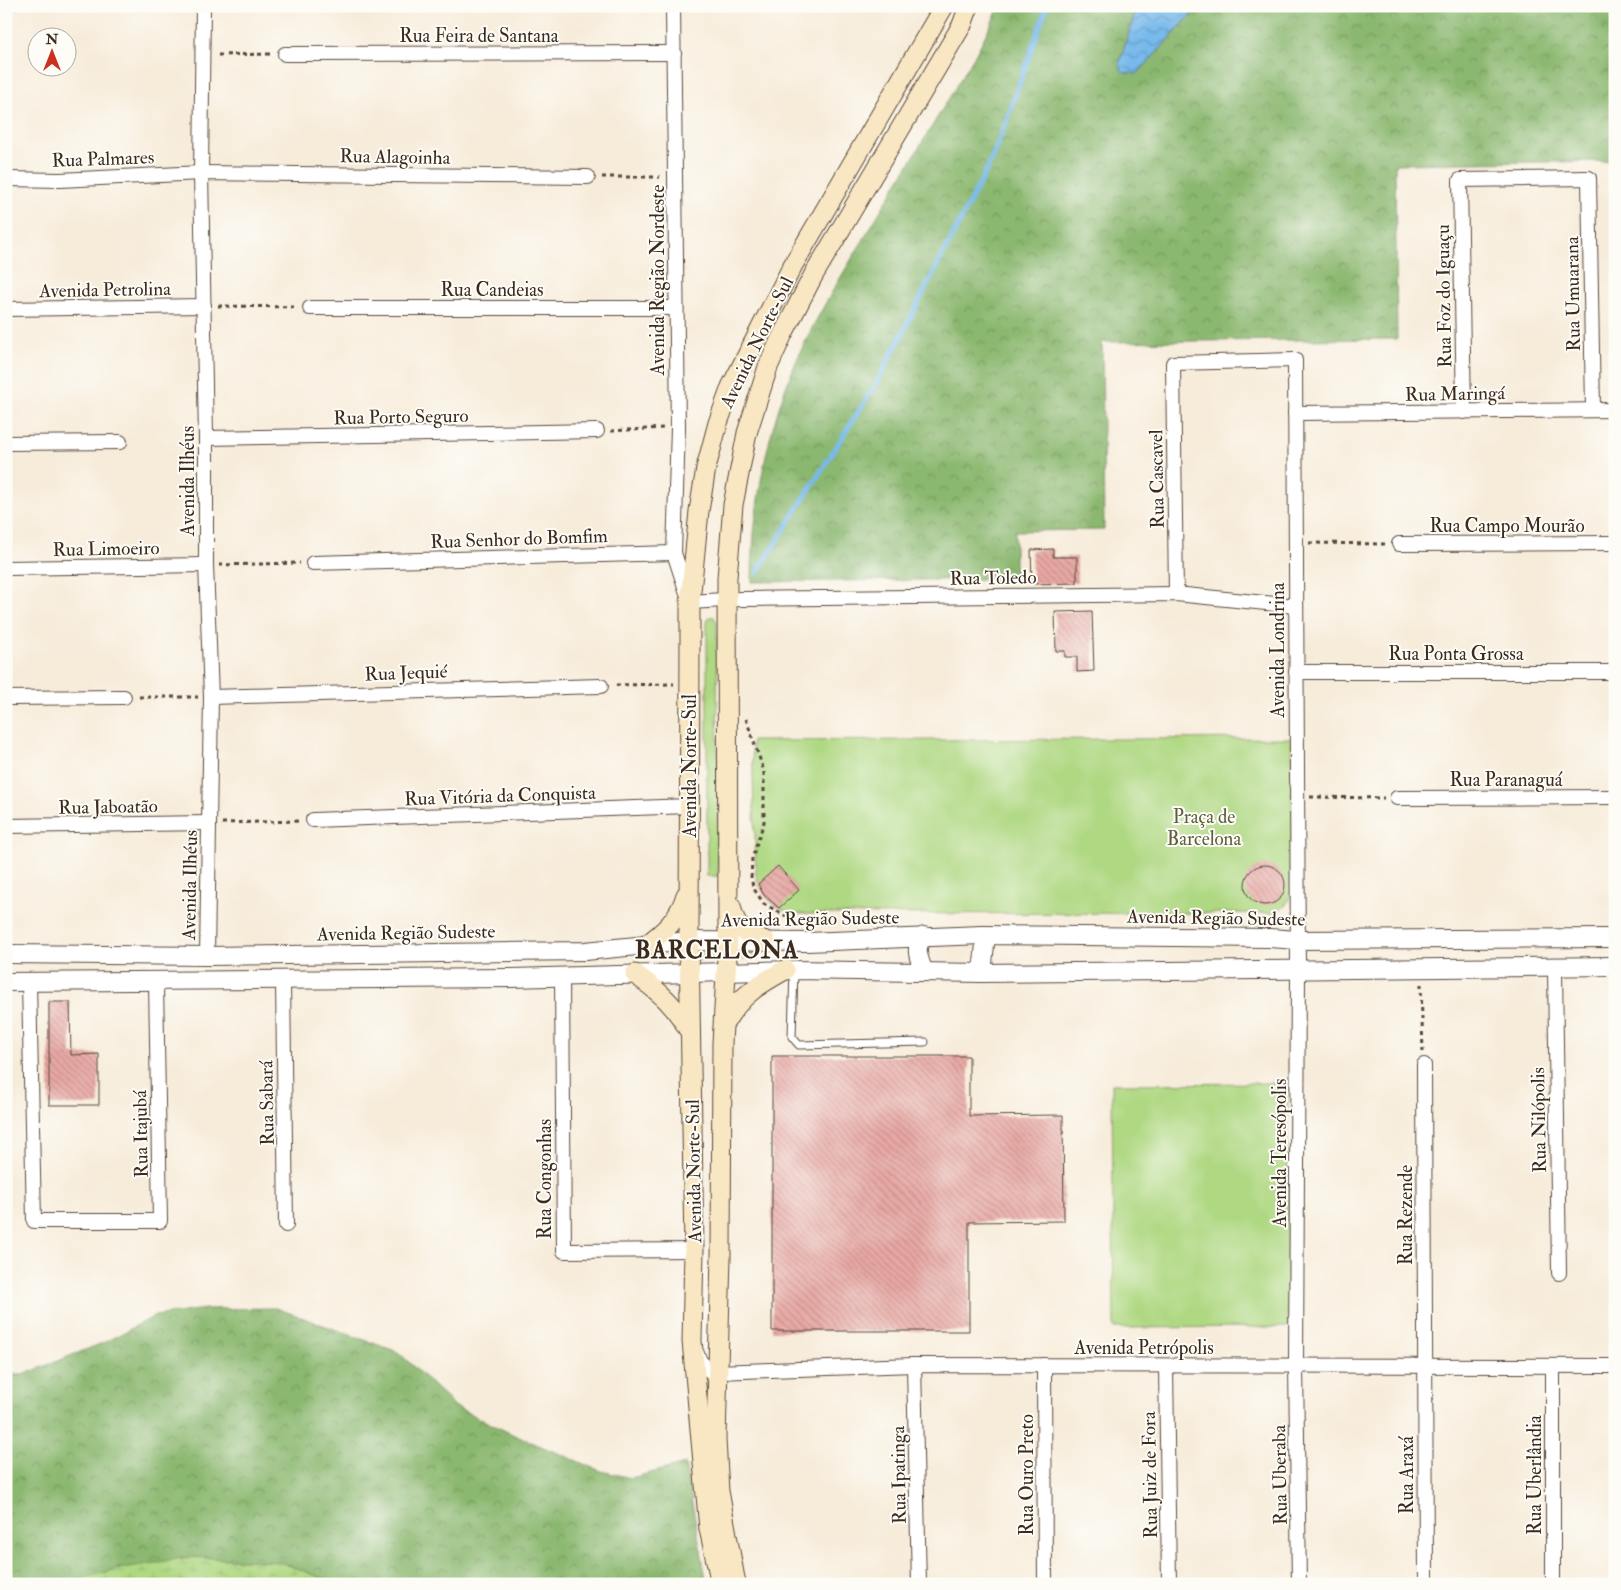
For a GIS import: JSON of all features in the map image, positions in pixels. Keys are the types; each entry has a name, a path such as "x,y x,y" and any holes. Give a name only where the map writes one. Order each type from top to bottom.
{"main road":[{"name":"Avenida Norte-Sul","path":"721,1584 708,1528 692,1341 694,1250 689,941 690,602 699,512 706,468 718,423 732,387 794,264 944,6"},
{"name":"Avenida Norte-Sul","path":"736,1584 719,1491 716,1439 724,1025 728,940 729,541 738,469 749,424 768,367 797,306 962,25 969,6"},
{"path":"645,946 668,929 683,907 689,887"},
{"path":"728,891 733,917 740,929 766,941"},
{"path":"724,1025 736,1003 757,986 789,970"},
{"path":"635,974 656,989 676,1008 691,1035"}],"street":[{"name":"Avenida Ilhéus","path":"203,6 200,173 204,306 206,565 211,697 207,956"},
{"name":"Avenida Região Nordeste","path":"672,6 676,177 675,308 678,428 674,553"},
{"name":"Rua Feira de Santana","path":"285,54 674,53"},
{"name":"Rua Alagoinha","path":"200,173 588,177"},
{"name":"Rua Palmares","path":"6,178 60,180 200,173"},
{"name":"Rua Foz do Iguaçu","path":"1464,412 1460,180 1589,178"},
{"name":"Rua Umuarana","path":"1589,178 1593,410"},
{"name":"Avenida Petrolina","path":"6,309 204,306"},
{"name":"Rua Candeias","path":"310,308 675,308"},
{"name":"Avenida Londrina","path":"1174,363 1295,360 1297,940"},
{"name":"Rua Cascavel","path":"1174,363 1176,594"},
{"name":"Rua Maringá","path":"1295,413 1615,410"},
{"name":"Rua Porto Seguro","path":"206,438 597,431"},
{"path":"6,442 120,442"},
{"name":"Rua Campo Mourão","path":"1399,544 1615,543"},
{"path":"674,553 690,602"},
{"name":"Rua Senhor do Bomfim","path":"313,563 674,553"},
{"name":"Rua Limoeiro","path":"6,568 206,565"},
{"name":"Rua Toledo","path":"690,602 728,599 1176,594 1295,606"},
{"name":"Rua Ponta Grossa","path":"1296,672 1615,672"},
{"name":"Rua Jequié","path":"211,697 601,686"},
{"path":"6,698 124,697"},
{"name":"Rua Paranaguá","path":"1397,798 1615,797"},
{"name":"Rua Vitória da Conquista","path":"313,820 689,806"},
{"name":"Rua Jaboatão","path":"6,826 209,823"},
{"path":"982,935 985,944 982,973"},
{"name":"Avenida Região Sudeste","path":"6,954 207,956 585,951 689,941 807,942 982,935 1270,938 1297,940 1615,938"},
{"path":"924,936 917,943 917,952 924,972"},
{"name":"Avenida Teresópolis","path":"1296,1366 1297,940"},
{"path":"6,982 562,976 726,970 982,973 1615,966"},
{"name":"Rua Nilópolis","path":"1555,967 1559,1273"},
{"name":"Rua Congonhas","path":"562,976 564,1251 694,1250"},
{"name":"Rua Sabará","path":"283,980 286,1225"},
{"name":"Rua Itajubá","path":"28,982 34,1221 94,1219 160,1221 156,981"},
{"name":"Rua Rezende","path":"1424,1065 1424,1366"},
{"path":"692,1341 700,1361 711,1372 717,1372"},
{"name":"Avenida Petrópolis","path":"717,1372 914,1365 1615,1366"},
{"name":"Rua Ipatinga","path":"914,1365 919,1584"},
{"name":"Rua Ouro Preto","path":"1044,1365 1045,1584"},
{"name":"Rua Juiz de Fora","path":"1166,1366 1169,1584"},
{"name":"Rua Uberaba","path":"1296,1366 1299,1584"},
{"name":"Rua Araxá","path":"1424,1366 1426,1584"},
{"name":"Rua Uberlândia","path":"1553,1366 1553,1584"}],"lane":[{"path":"789,970 792,1037 798,1045 925,1042"}],"path":[{"path":"202,56 285,54"},
{"path":"588,177 676,177"},
{"path":"204,306 310,308"},
{"path":"597,431 678,428"},
{"path":"1296,543 1399,544"},
{"path":"206,565 313,563"},
{"path":"601,686 690,684"},
{"path":"124,697 211,697"},
{"path":"745,714 764,771 764,822 752,858 751,879 754,889 764,904 779,914 786,916"},
{"path":"1297,797 1397,798"},
{"path":"209,823 313,820"},
{"path":"1421,968 1424,1065"}],"green space":[{"path":"1000,6 1137,6 1120,60 1137,74 1199,6 1615,6 1615,161 1395,164 1397,339 1102,342 1104,530 1015,531 1015,579 752,582 756,518 766,455 774,423 796,363 826,302 979,48"},
{"path":"709,617 714,617 717,622 718,876 707,876 707,622"},
{"name":"Praça de Barcelona","path":"1292,738 1292,893 1285,906 1275,913 796,914 781,909 770,901 765,896 756,875 752,741"},
{"path":"695,940 758,949 757,958 716,961 675,959 674,950"},
{"path":"1288,1083 1288,1327 1114,1328 1112,1084"},
{"path":"276,1308 398,1352 456,1407 512,1434 601,1471 631,1478 685,1464 707,1584 337,1584 280,1562 118,1569 62,1584 6,1581 6,1374 25,1374 105,1342 155,1316 205,1309"},
{"path":"189,1557 280,1562 337,1584 62,1584 118,1569"}],"water":[{"path":"1137,6 1199,6 1137,74 1123,72 1119,65"}],"building":[{"path":"1053,549 1053,557 1077,557 1077,583 1032,584 1031,550"},
{"path":"1092,611 1094,671 1077,672 1077,657 1065,657 1065,651 1056,651 1055,612"},
{"path":"1265,865 1279,871 1285,885 1279,899 1265,905 1251,899 1245,885 1251,871"},
{"path":"778,866 799,890 779,908 764,895 758,884"},
{"path":"49,1002 70,1002 71,1055 99,1054 99,1105 49,1105"},
{"path":"772,1056 969,1056 969,1116 1063,1115 1064,1221 969,1222 969,1331 772,1331"}],"waterway":[{"path":"757,573 880,377 988,167 1047,6"}],"district":[{"name":"BARCELONA","path":"717,950"}]}
